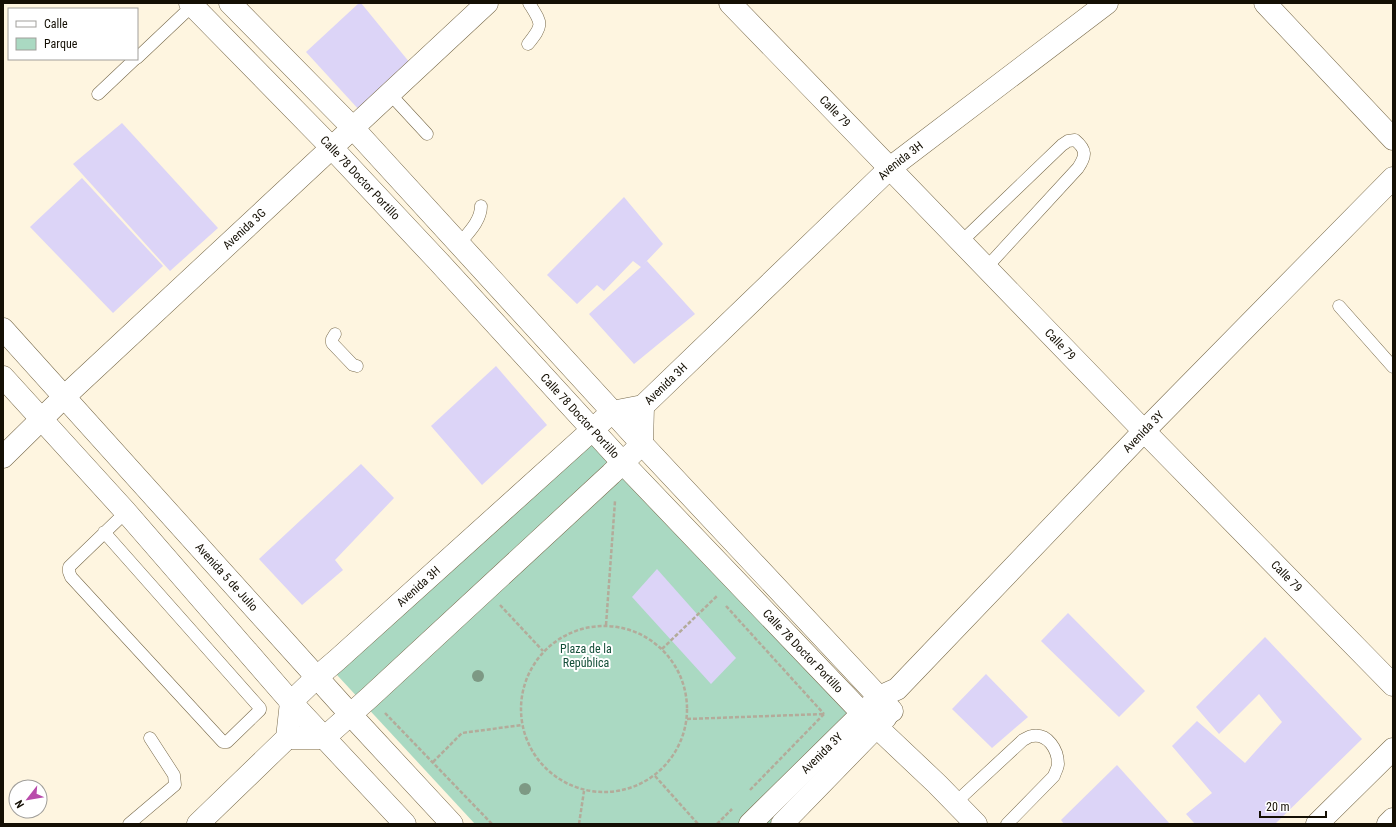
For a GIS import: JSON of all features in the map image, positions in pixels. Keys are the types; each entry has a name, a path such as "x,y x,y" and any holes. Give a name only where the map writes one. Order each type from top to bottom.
{"street":[{"name":"Calle 78 Doctor Portillo","path":"230,3 353,128 642,444 889,699"},
{"name":"Avenida 3G","path":"3,457 64,398 486,3"},
{"name":"Calle 79","path":"730,3 1144,431 1393,684"},
{"name":"Avenida 3H","path":"291,702 612,412 643,406 890,168 1107,3"},
{"path":"1265,3 1393,139"},
{"name":"Calle 78 Doctor Portillo","path":"191,4 332,148 623,463 869,720 976,824"},
{"name":"Avenida 3Y","path":"782,824 869,720 1144,431 1393,178"},
{"name":"Avenida 5 de Julio","path":"3,329 350,714 452,824"},
{"path":"3,377 126,512 291,702 405,824"},
{"path":"288,738 324,738 623,463 642,444 643,406"},
{"path":"198,824 288,738 291,702"},
{"name":"Avenida 3Y","path":"750,824 869,720"},
{"path":"1317,824 1393,749"},
{"path":"1388,824 1393,819"}],"lane":[{"path":"528,44 540,26 529,3"},
{"path":"138,56 191,4"},
{"path":"98,94 134,60"},
{"path":"390,94 427,134"},
{"path":"961,242 1062,145 1068,141 1075,140 1080,145 1084,151 1084,160 1078,168 986,268"},
{"path":"459,244 477,221 481,213 481,206"},
{"path":"1339,306 1393,367"},
{"path":"335,334 332,339 332,343 353,364 357,366"},
{"path":"104,532 260,708 260,710 227,742 223,742 71,577 69,567 104,532 126,512"},
{"path":"956,803 1023,740 1032,736 1042,737 1050,742 1057,753 1058,766 1054,776 1007,824"},
{"path":"129,824 175,785 174,775 150,738"}],"path":[{"path":"606,625 615,500"},
{"path":"662,649 717,596 712,590"},
{"path":"722,602 824,714"},
{"path":"498,603 543,650"},
{"path":"606,625 627,628 646,636 662,649 678,669 686,693 687,719 680,745 671,760 655,776 633,788 609,793 584,790 562,782 543,767 530,748 522,725 521,698 528,673 543,650 561,636 583,627 606,625"},
{"path":"382,710 492,824"},
{"path":"687,719 824,714"},
{"path":"747,793 824,714"},
{"path":"433,762 462,733 522,725"},
{"path":"655,776 698,824"},
{"path":"579,824 584,790"},
{"path":"717,824 732,808"}],"green space":[{"name":"Plaza de la República","path":"598,420 876,714 771,824 475,824 325,662"}],"building":[{"path":"359,3 361,3 410,63 361,112 306,52"},
{"path":"122,123 218,228 170,271 73,164"},
{"path":"82,178 163,266 113,313 30,227"},
{"path":"624,197 663,244 643,265 647,261 695,314 634,364 589,314 641,267 633,261 604,291 597,285 577,304 547,275"},
{"path":"496,366 547,425 482,485 431,426"},
{"path":"361,464 394,498 335,560 343,570 302,605 259,559"},
{"path":"657,569 736,658 711,684 632,597"},
{"path":"1068,613 1145,691 1119,717 1041,641"},
{"path":"1265,637 1362,739 1275,824 1195,824 1186,814 1212,793 1172,746 1197,721 1245,763 1282,722 1259,694 1219,734 1196,707"},
{"path":"986,674 1028,717 992,748 952,709"},
{"path":"1117,765 1170,824 1064,824 1061,820"}]}
